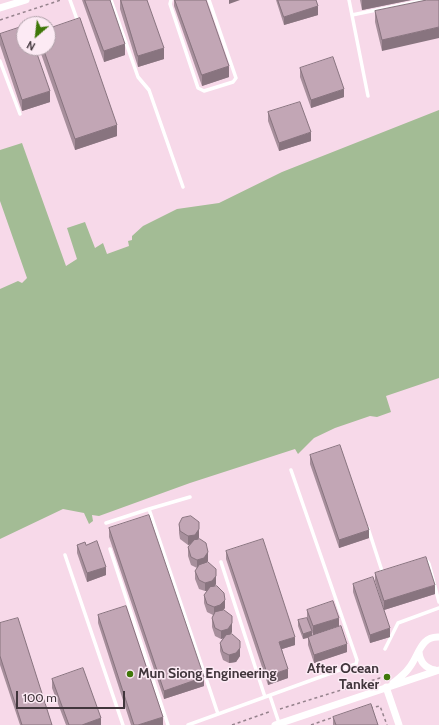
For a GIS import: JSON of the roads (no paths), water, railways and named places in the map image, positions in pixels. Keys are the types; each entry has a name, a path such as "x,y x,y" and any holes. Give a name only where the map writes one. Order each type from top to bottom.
{"street":[{"path":"0,8 26,0"},
{"path":"389,685 408,670 419,652 420,646 428,638 439,637"},
{"path":"419,652 425,666 437,670"},
{"path":"277,724 437,670"},
{"path":"389,685 399,725"}],"lane":[{"path":"70,0 80,27"},
{"path":"111,0 138,77 148,88 183,187"},
{"path":"171,0 170,4 198,88 202,90 233,82 236,78 209,0"},
{"path":"349,0 368,96"},
{"path":"352,15 425,0"},
{"path":"0,61 20,114"},
{"path":"188,725 354,665 357,662 291,470"},
{"path":"106,523 190,497"},
{"path":"149,509 218,714"},
{"path":"365,520 382,571 387,573"},
{"path":"110,549 168,725"},
{"path":"65,555 123,725"},
{"path":"417,563 425,561 429,564 439,602"},
{"path":"220,562 265,697"},
{"path":"385,649 398,623 439,608"},
{"path":"270,696 275,710 277,724"}],"place":[{"name":"Mun Siong Engineering","path":"130,674"},
{"name":"After Ocean Tanker","path":"387,677"}]}
